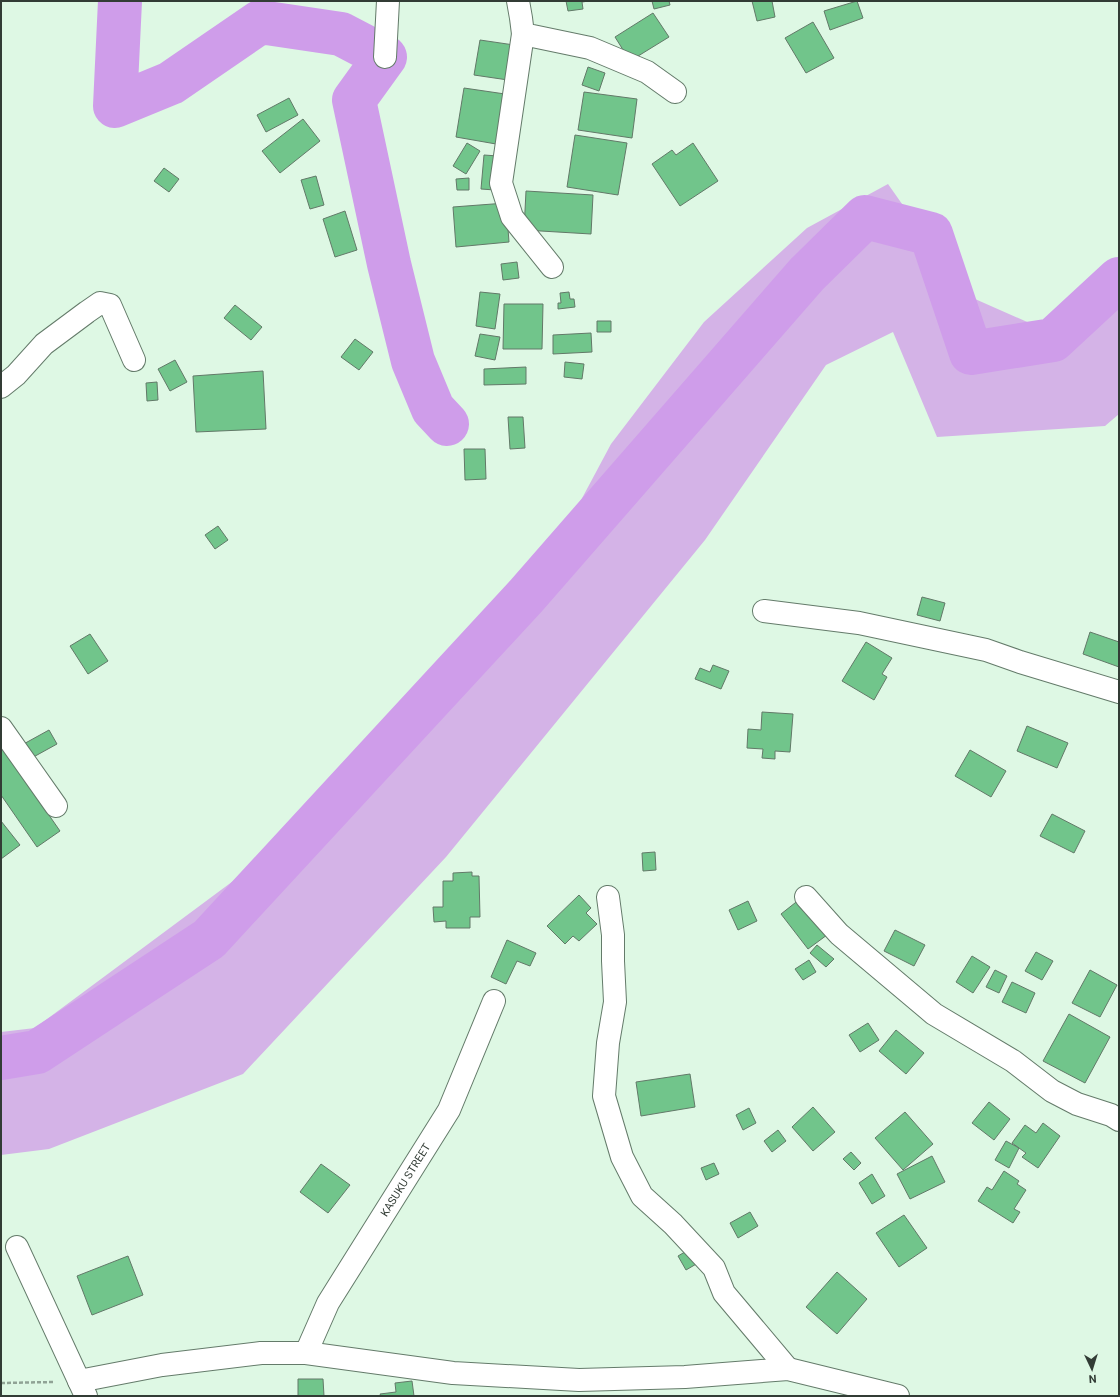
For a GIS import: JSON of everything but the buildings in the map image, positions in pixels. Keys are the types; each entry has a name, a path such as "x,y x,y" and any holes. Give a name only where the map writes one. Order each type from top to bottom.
{"street":[{"path":"385,57 388,1"},
{"path":"518,1 522,18 523,34 501,183 512,217 552,267"},
{"path":"523,34 590,48 647,72 675,92"},
{"path":"1,387 16,375 44,344 100,303 110,305 134,360"},
{"path":"764,611 859,623 986,650 1020,662 1119,692"},
{"path":"1,728 56,806"},
{"path":"806,897 839,934 934,1014 1013,1061 1052,1091 1077,1104 1116,1112"},
{"path":"608,898 613,935 615,1002 608,1043 604,1096 622,1157 642,1196 673,1224 714,1268 724,1293 788,1368"},
{"name":"KASUKU STREET","path":"306,1353 328,1303 449,1110 494,1001"},
{"path":"17,1247 82,1389 162,1365 261,1353 306,1353 453,1372 579,1380 685,1377 788,1368 838,1388 898,1396"}],"path":[{"path":"1,1383 82,1389"}],"shaded area":[{"path":"888,184 966,295 1059,336 1119,266 1119,414 1105,426 937,437 893,332 826,365 705,540 446,857 243,1074 49,1149 1,1155 1,1032 35,1028 330,809 533,590 611,444 704,322 807,228"}],"waterway":[{"path":"120,1 115,106 171,83 260,22 341,34 385,57 354,100 389,264 413,361 433,409 447,424"},
{"path":"1,1058 37,1052 209,939 526,596 807,274 865,217 931,234 971,353 1053,340 1119,279"}]}
